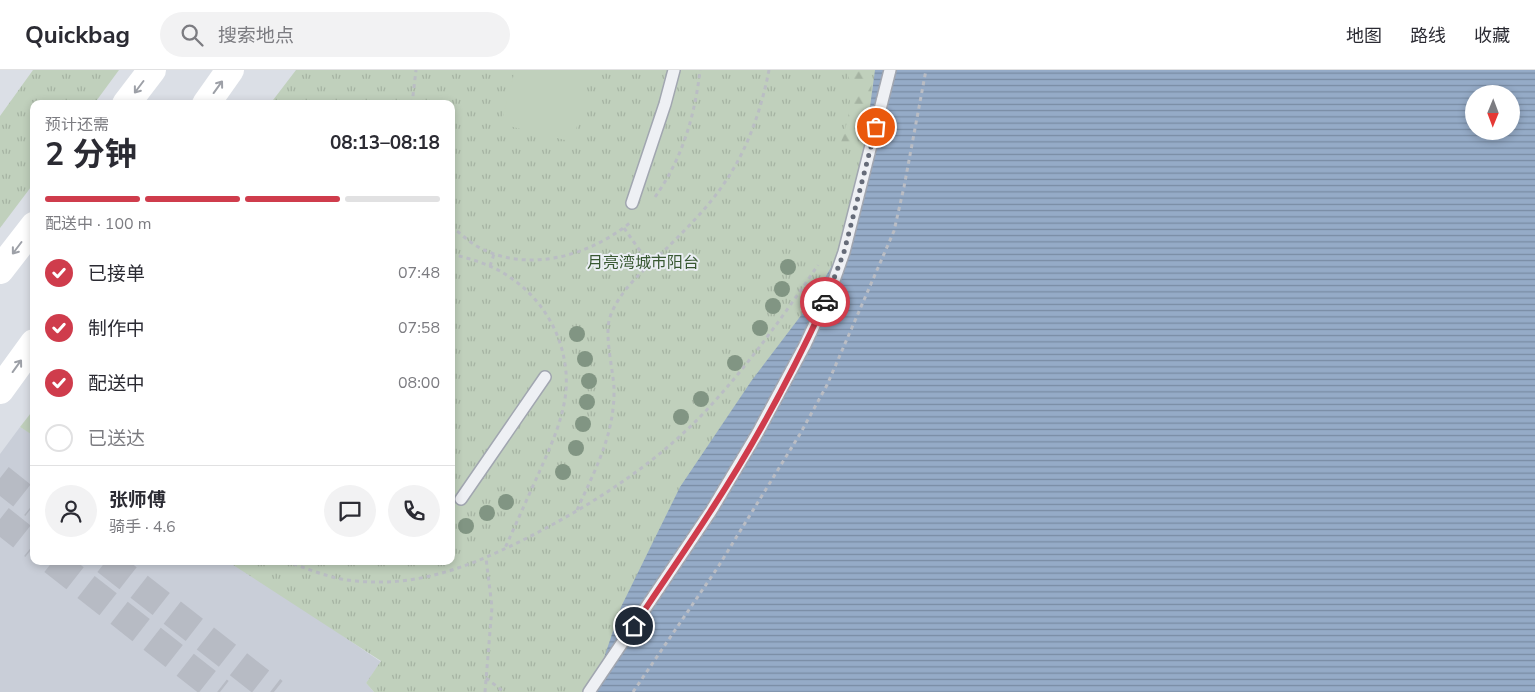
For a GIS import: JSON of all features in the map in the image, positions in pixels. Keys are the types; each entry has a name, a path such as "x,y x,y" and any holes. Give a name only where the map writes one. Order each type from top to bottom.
{"main road":[{"path":"129,100 152,70"},
{"path":"209,100 230,70"},
{"path":"0,270 30,231"},
{"path":"0,390 30,349"}],"lane":[{"path":"632,203 665,104 674,70"},
{"path":"589,692 711,511 757,434 805,346 831,289 844,252 890,70"},
{"path":"461,499 545,377"}],"path":[{"path":"412,100 416,70"},
{"path":"650,203 656,197 672,170 683,146 691,123 700,70"},
{"path":"577,511 607,443 614,389 608,331 609,318 625,290 699,216 723,185 740,156 757,118 769,70"},
{"path":"633,692 723,558 800,434 827,385 894,231 926,70"},
{"path":"455,230 467,240 494,254 510,259 524,260 557,257 582,251 606,240 638,216"},
{"path":"624,228 650,265"},
{"path":"490,266 494,254"},
{"path":"298,565 337,578 372,582 420,579 446,573 486,558 559,522 613,488 659,454 699,418 758,350 823,257"},
{"path":"485,692 492,608 486,558"},
{"path":"486,678 504,692"}],"shaded area":[{"path":"20,427 30,433 30,565 240,565 381,662 366,683 374,692 0,692 0,454"}],"green space":[{"path":"33,70 119,70 97,100 30,100 30,188 0,228 0,116"},
{"name":"月亮湾城市阳台","path":"296,70 905,70 871,214 601,692 374,692 366,683 381,661 233,565 455,565 455,100 273,100"},
{"path":"515,70 591,70 573,142 501,124"},
{"path":"848,70 872,70 871,103 864,122 849,145 837,152 849,112"},
{"path":"30,414 30,433 20,427"}],"water":[{"path":"875,70 1535,70 1535,692 583,692 593,681 603,661 621,607 680,487 752,380 812,301 839,253 857,202"}],"tunnel":[{"path":"0,478 30,502"},
{"path":"0,519 30,543"},
{"path":"58,565 220,692"},
{"path":"111,565 274,692"}],"way so far":[{"path":"825,302 844,252 876,127"}],"route":[{"path":"634,626 711,511 757,434 805,346 825,302"}]}
